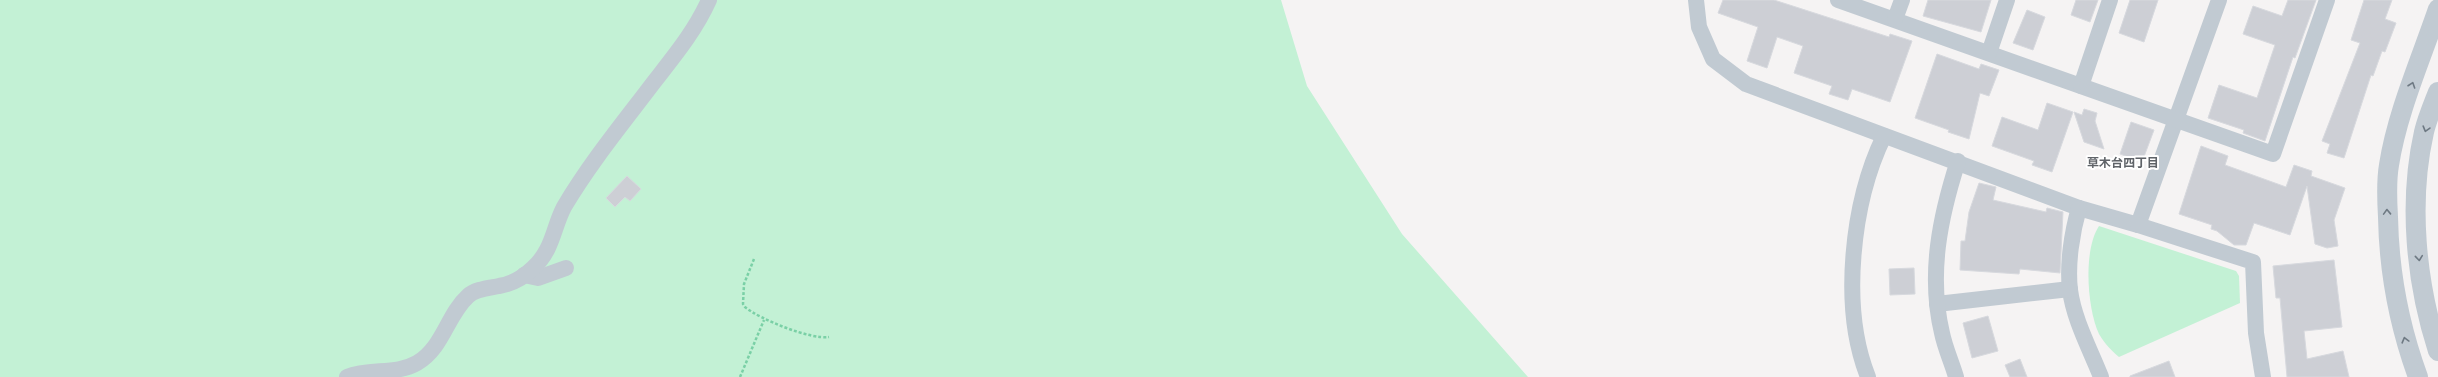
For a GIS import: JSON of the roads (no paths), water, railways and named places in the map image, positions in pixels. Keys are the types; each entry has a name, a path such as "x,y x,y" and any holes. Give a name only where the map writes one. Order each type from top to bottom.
{"street":[{"path":"347,377 365,372 399,370 419,362 426,357 444,334 456,308 468,296 478,291 515,281 524,275 542,258 553,240 564,208 588,168 691,36 709,0"},
{"path":"1696,0 1699,27 1712,59 1746,84 1884,136 1958,161 2079,208 2138,225 2253,262 2256,333 2263,377"},
{"path":"1838,0 2273,154 2326,0"},
{"path":"1895,19 1902,0"},
{"path":"1989,53 2007,0"},
{"path":"2081,86 2110,0"},
{"path":"2138,225 2177,120 2218,0"},
{"path":"2418,377 2405,343 2394,291 2389,249 2388,166 2400,120 2438,9"},
{"path":"2438,92 2424,132 2417,185 2417,234 2426,315 2438,351"},
{"path":"1868,377 1862,361 1853,312 1853,262 1864,198 1875,155 1884,136"},
{"path":"1956,377 1942,333 1937,304 1935,264 1944,205 1958,161"},
{"path":"2079,208 2075,222 2070,289 2076,315 2101,377"},
{"path":"524,275 538,278 550,276 566,268"},
{"path":"1937,304 2070,289"}],"district":[{"name":"草木台四丁目","path":"2123,163"}]}
